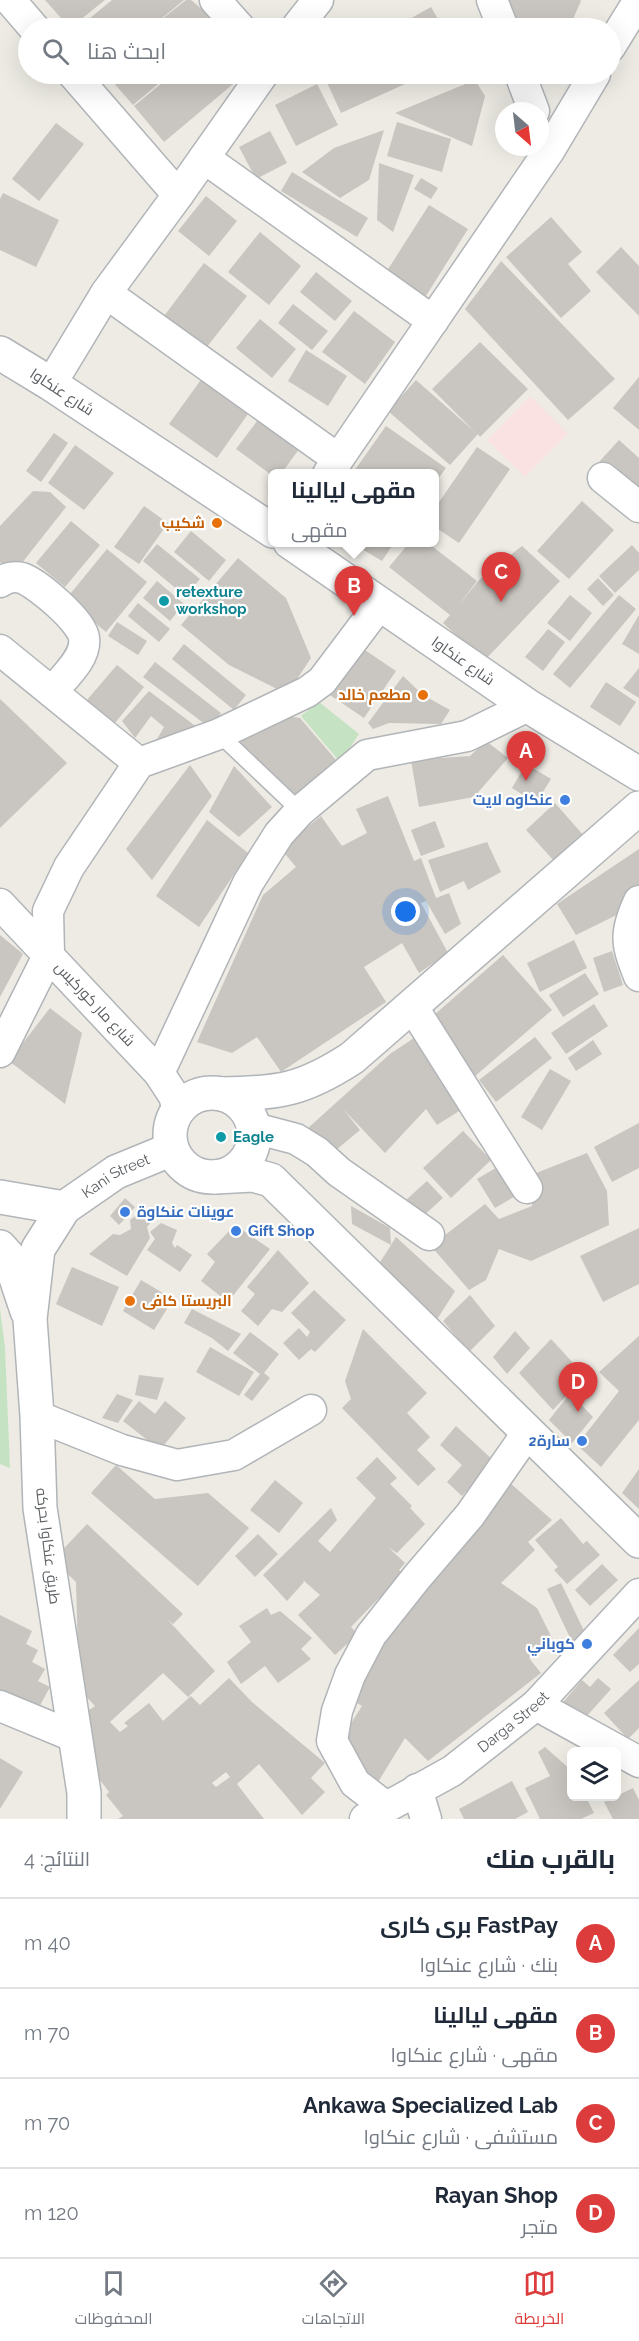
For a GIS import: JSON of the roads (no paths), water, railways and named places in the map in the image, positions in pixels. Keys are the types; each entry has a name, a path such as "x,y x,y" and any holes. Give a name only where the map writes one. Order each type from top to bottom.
{"street":[{"path":"10,0 25,18"},
{"path":"215,0 231,18"},
{"path":"304,18 318,0"},
{"path":"492,0 499,18"},
{"path":"621,30 639,0"},
{"path":"82,84 178,195"},
{"path":"51,384 106,292 256,84"},
{"path":"524,84 531,102"},
{"path":"549,133 587,84"},
{"path":"106,292 333,466 433,321 534,156"},
{"path":"204,158 433,321"},
{"name":"شارع عنكاوا","path":"0,353 51,384 268,528"},
{"path":"603,478 639,507"},
{"name":"شارع عنكاوا","path":"296,547 528,706 639,774"},
{"path":"0,582 6,578 20,577 34,584 76,622 84,636 83,653 52,692"},
{"path":"0,1052 49,954 48,911 69,867 139,763 219,734 307,692 322,681 380,604"},
{"path":"0,650 139,763"},
{"path":"159,1073 248,884 279,834 300,811 367,756 467,736 528,706"},
{"path":"639,808 352,1058 325,1076 296,1088 260,1093 198,1095 186,1101 177,1111 171,1123 170,1136 172,1149 178,1161 188,1171 201,1176 253,1175 271,1180 639,1541"},
{"path":"639,901 628,928 629,953 639,976"},
{"name":"شارع مار كوركيس","path":"0,904 159,1073 174,1096 177,1111"},
{"path":"412,1006 527,1188"},
{"path":"214,1177 228,1174 247,1159 254,1139 251,1118 244,1107 234,1099 222,1094"},
{"path":"254,1128 296,1139 429,1235"},
{"name":"Kani Street","path":"64,1208 116,1172 172,1149"},
{"path":"0,1197 64,1208"},
{"name":"طريق عنكاوا بحركه","path":"64,1208 38,1248 30,1319 37,1416 40,1508 84,1793 84,1819"},
{"path":"0,1247 9,1257 30,1319"},
{"path":"37,1416 122,1450 177,1465 234,1455 311,1410"},
{"path":"375,1813 332,1741 340,1702 350,1676 371,1635 471,1515 528,1432"},
{"name":"Darga Street","path":"375,1813 452,1770 536,1705 639,1594"},
{"path":"536,1705 639,1762"},
{"path":"0,1706 75,1737"},
{"path":"417,1789 426,1819"}],"lane":[{"path":"219,734 300,811"}],"place":[{"name":"شكيب","path":"217,523"},
{"name":"retexture workshop","path":"164,601"},
{"name":"Ankawa Specialized Lab","path":"501,602"},
{"name":"مقهى ليالينا","path":"354,616"},
{"name":"مطعم خالد","path":"423,695"},
{"name":"FastPay بری كاری","path":"526,781"},
{"name":"عنكاوه لايت","path":"565,800"},
{"name":"Eagle","path":"221,1137"},
{"name":"عوينات عنكاوة","path":"125,1212"},
{"name":"Gift Shop","path":"236,1231"},
{"name":"البریستا كافی","path":"130,1301"},
{"name":"Rayan Shop","path":"578,1412"},
{"name":"سارة2","path":"582,1441"},
{"name":"كوباني","path":"587,1644"}]}
